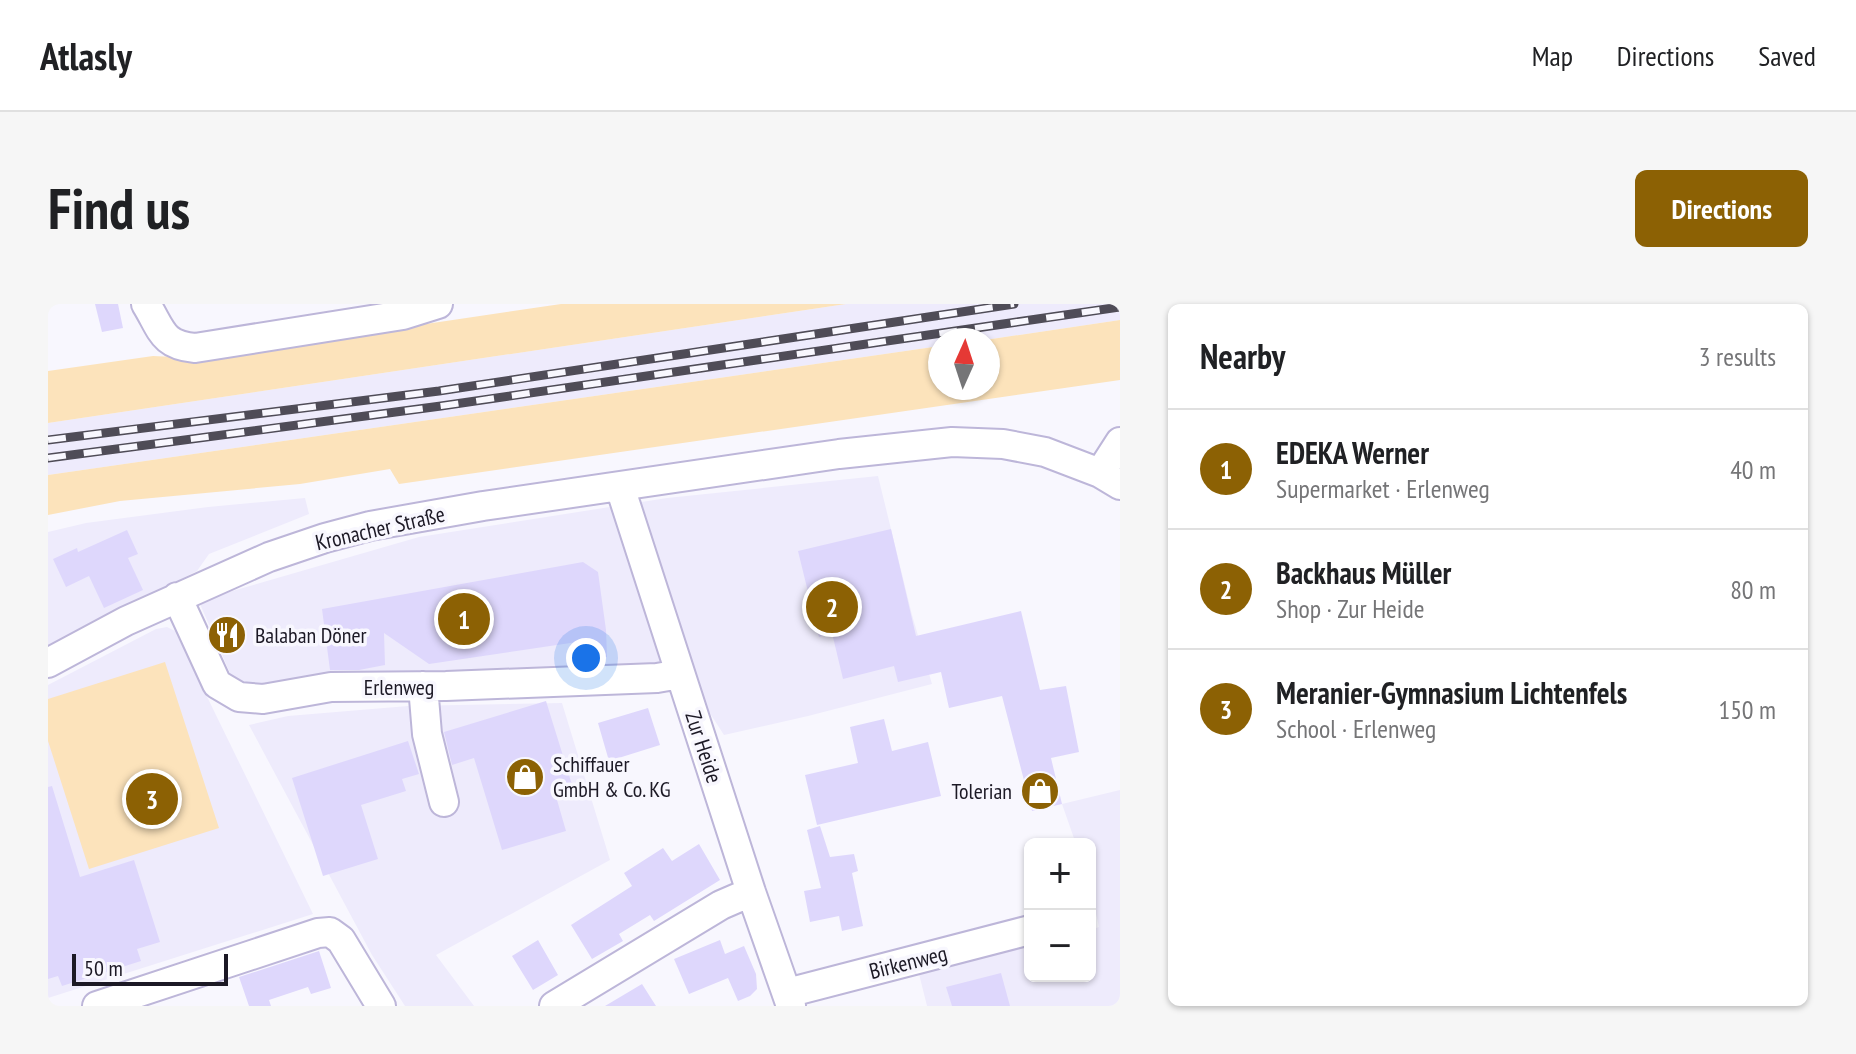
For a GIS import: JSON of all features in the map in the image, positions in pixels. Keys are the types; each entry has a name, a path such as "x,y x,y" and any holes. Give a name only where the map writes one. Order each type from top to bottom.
{"street":[{"path":"146,304 169,341 178,346 195,348 403,315 438,304"},
{"name":"Kronacher Straße","path":"48,663 177,597 269,557 370,526 483,506 922,444 980,442 1025,447 1110,479"},
{"path":"1110,479 1120,442"},
{"name":"Zur Heide","path":"620,487 789,1000"},
{"name":"Erlenweg","path":"177,597 217,684 239,697 263,699 331,687 657,678 680,674"},
{"path":"423,686 427,734 444,802"},
{"path":"554,1006 721,905 751,892"},
{"path":"97,1006 318,933 330,932 341,940 381,1006"},
{"name":"Birkenweg","path":"789,1000 1024,932"}],"shaded area":[{"path":"561,304 846,304 48,423 48,371 153,356 196,358"},
{"path":"846,304 1120,304 1120,320 1000,338 1000,328 928,328 928,348 48,475 48,423"},
{"path":"1120,320 1120,380 1000,397 1000,338"},
{"path":"928,348 928,400 981,400 399,484 390,469 300,484 120,501 48,515 48,475"},
{"path":"878,476 932,684 724,735 702,701 691,664 254,689 233,680 200,604 229,592 419,537 667,498"},
{"path":"305,498 309,514 209,554 197,571 48,646 48,532 86,523"},
{"path":"167,627 175,631 313,914 48,998 48,685 156,629"},
{"path":"165,662 219,828 89,869 48,741 48,699"},
{"path":"562,703 610,860 436,955 474,1006 405,1006 372,955 249,725 288,716 408,706"},
{"path":"1120,790 1120,1006 927,1006 919,974 1024,948 1024,982 1096,982 1096,928 1099,927 1096,914 1096,838 1074,838 1062,804"}],"building":[{"path":"95,304 118,304 123,328 102,332"},
{"path":"891,529 916,636 1021,611 1040,690 1066,686 1079,752 1051,758 1062,804 1032,811 1002,696 949,708 941,672 898,682 894,666 843,679 832,633 819,637 798,551"},
{"path":"127,530 138,554 128,558 143,590 104,608 89,576 66,587 53,559 77,548 78,552"},
{"path":"583,562 598,572 607,657 578,662 577,642 429,664 384,633 385,665 359,670 330,670 322,609"},
{"name":"Schiffauer GmbH & Co. KG","path":"546,701 573,788 555,793 566,831 502,850 474,758 452,765 444,732"},
{"path":"648,708 660,745 609,761 598,723"},
{"path":"884,719 892,751 928,742 941,796 817,825 805,775 858,763 850,727"},
{"path":"408,741 419,774 402,779 406,791 361,805 378,859 323,876 292,778"},
{"path":"52,786 80,877 134,860 160,942 137,949 141,961 62,986 58,976 48,979 48,787"},
{"path":"820,826 830,857 854,854 858,871 852,873 863,926 842,931 839,916 810,922 804,891 821,888 807,830"},
{"path":"699,844 720,880 654,921 650,915 619,934 623,941 592,959 571,925 632,886 624,873 663,848 672,861"},
{"path":"538,940 558,975 533,990 512,956"},
{"path":"720,940 725,954 744,946 756,974 757,989 738,1001 728,978 689,994 674,959"},
{"path":"319,951 331,988 311,994 308,987 269,1000 271,1006 249,1006 239,977"},
{"path":"1001,973 1010,1006 952,1006 946,987"},
{"path":"642,984 656,1006 605,1006"}],"railway":[{"path":"48,440 439,391 1014,304"},
{"path":"48,458 441,406 1120,307"}],"place":[{"name":"Backhaus Müller","path":"832,607"},
{"name":"EDEKA Werner","path":"464,619"},
{"name":"Balaban Döner","path":"227,635"},
{"name":"Schiffauer GmbH & Co. KG","path":"525,777"},
{"name":"Tolerian","path":"1040,791"},
{"name":"Meranier-Gymnasium Lichtenfels","path":"152,799"}]}
